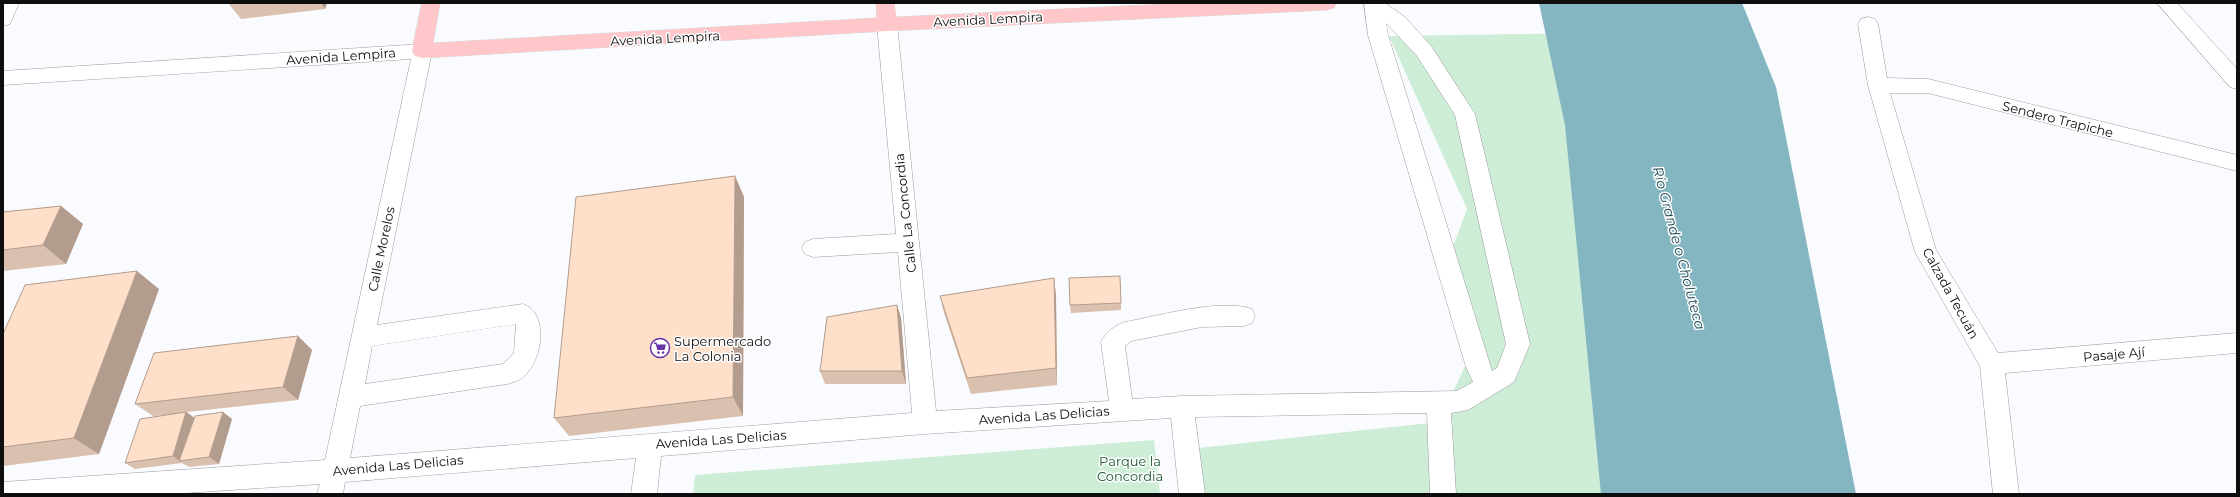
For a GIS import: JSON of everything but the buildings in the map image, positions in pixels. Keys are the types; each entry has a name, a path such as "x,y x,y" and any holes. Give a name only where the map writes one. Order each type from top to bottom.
{"main road":[{"name":"Calle Morelos","path":"422,51 431,3"},
{"name":"Calle La Concordia","path":"885,3 887,24"},
{"name":"Avenida Lempira","path":"422,51 887,24 1327,3"}],"street":[{"path":"3,18 10,3"},
{"path":"1373,3 1378,35 1478,367 1487,386"},
{"name":"Avenida Las Delicias","path":"3,494 226,486 336,471 650,444 1122,410 1182,407 1460,402 1506,375 1518,344 1465,114 1424,51 1398,22 1373,3"},
{"path":"2166,3 2237,82"},
{"name":"Calle La Concordia","path":"887,24 925,423"},
{"name":"Calzada Tecuán","path":"1868,24 1878,85 1926,252 1992,364 2006,494"},
{"name":"Avenida Lempira","path":"3,78 422,51"},
{"name":"Calle Morelos","path":"330,494 422,51"},
{"name":"Sendero Trapiche","path":"1878,85 1928,86 2237,162"},
{"path":"813,248 908,242"},
{"path":"351,397 507,374 518,369 524,362 530,323 523,314 516,314 363,337"},
{"path":"1122,410 1121,391 1113,342 1118,336 1125,332 1202,317 1244,316"},
{"name":"Pasaje Ají","path":"1992,364 2237,343"},
{"path":"1439,403 1443,494"},
{"path":"1182,407 1192,494"},
{"path":"644,494 650,444"}],"green space":[{"path":"1604,33 1670,494 1196,494 1189,449 1439,422 1466,364 1446,265 1467,209 1389,36"},
{"name":"Parque la Concordia","path":"1154,440 1160,494 693,494 695,475"}],"water":[{"name":"Río Grande o Choluteca","path":"1539,3 1742,3 1776,87 1856,494 1601,494 1565,125"}],"place":[{"name":"Supermercado La Colonia","path":"660,348"}]}
